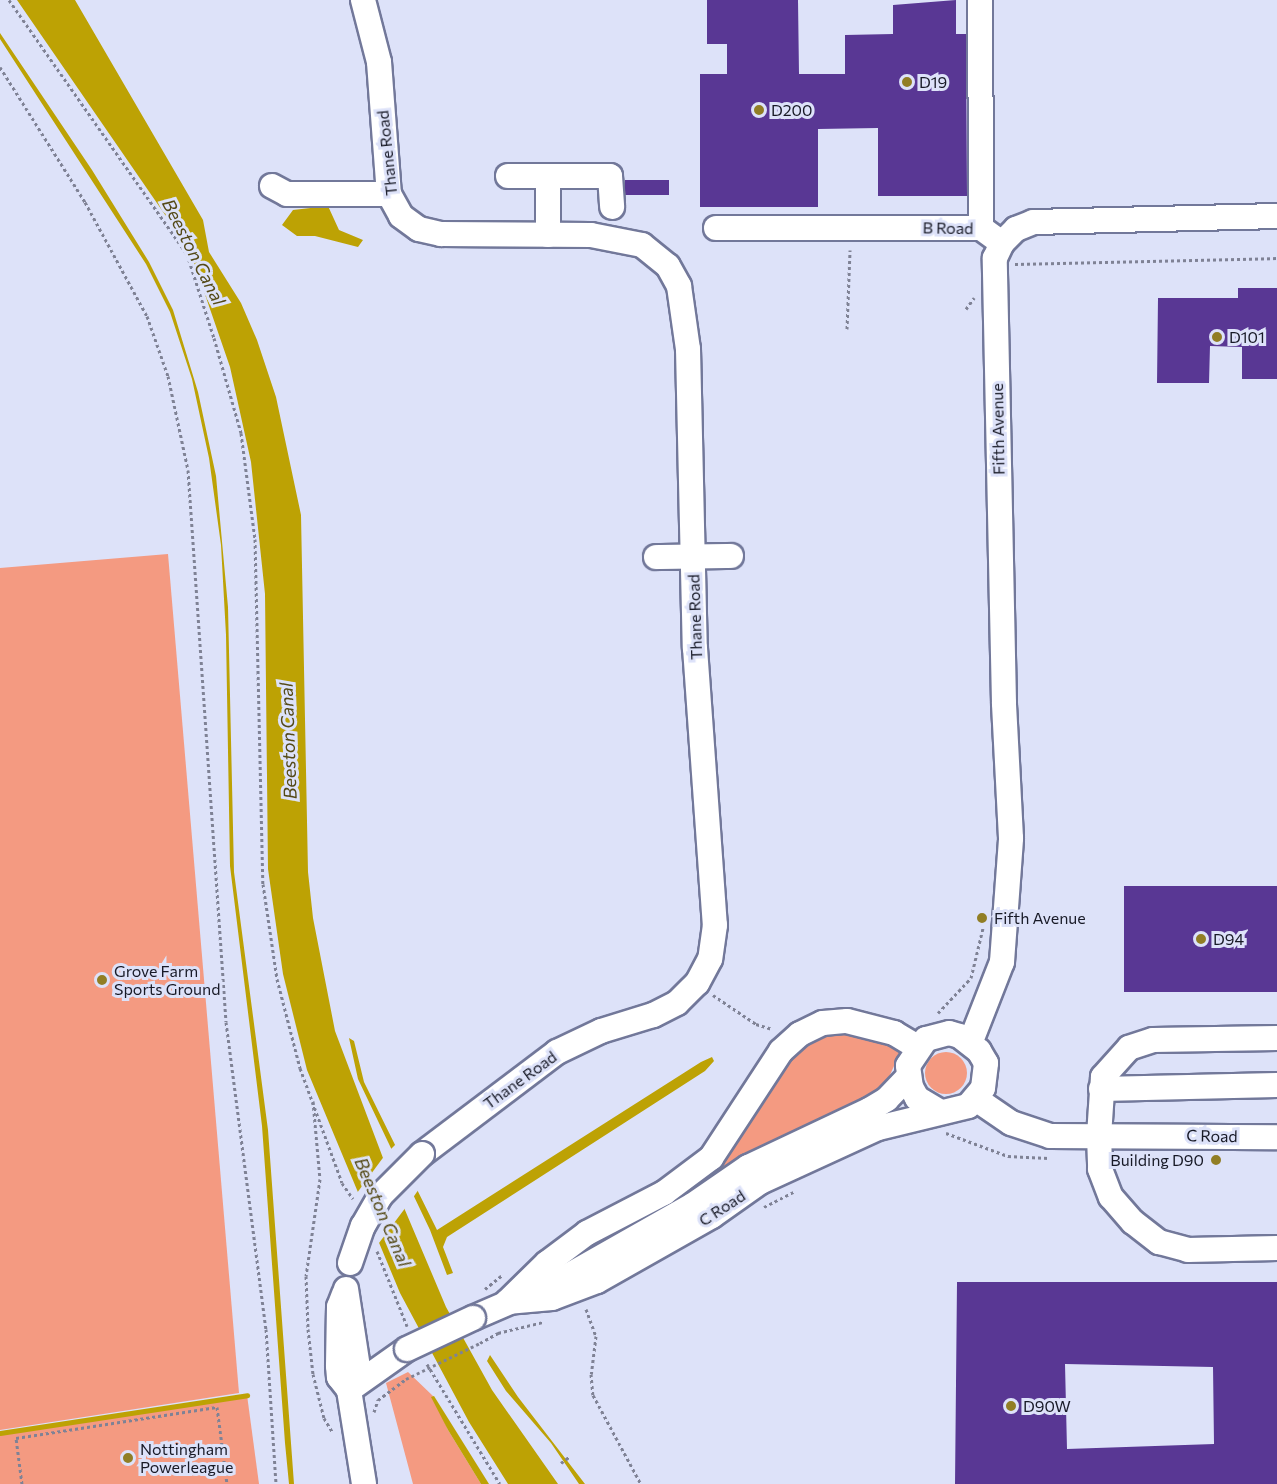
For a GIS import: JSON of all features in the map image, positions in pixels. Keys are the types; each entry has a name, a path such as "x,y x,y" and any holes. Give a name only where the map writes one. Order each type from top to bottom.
{"street":[{"name":"Thane Road","path":"363,0 380,62 389,194 407,222 429,232 548,235 632,241 660,258 679,286 688,349 692,556 715,926 706,967 677,1003 653,1015 601,1031 557,1052 422,1154 381,1195 363,1226 350,1263 346,1289 358,1367 349,1390 364,1484"},
{"path":"980,0 981,228"},
{"path":"508,176 610,176 612,207"},
{"path":"548,176 548,235"},
{"path":"272,186 286,194 389,194"},
{"path":"1005,253 1016,230 1033,222 1277,216"},
{"name":"B Road","path":"716,228 981,228 1005,253"},
{"name":"Fifth Avenue","path":"970,1041 1002,962 1007,918 1011,838 1004,703 995,289 995,258 1005,253"},
{"path":"656,557 731,556"},
{"name":"C Road","path":"415,1353 473,1318 559,1281 693,1205 748,1167 869,1110 887,1099 908,1077 908,1066 917,1047 906,1038 859,1022 835,1021 805,1030 781,1051 720,1147 702,1165 664,1192 587,1233 547,1263 507,1302"},
{"path":"917,1047 937,1035 949,1034 970,1041 986,1063 983,1088 976,1099"},
{"path":"1277,1038 1141,1043 1117,1057 1103,1077 1099,1135 1100,1169 1111,1197 1133,1222 1159,1242 1188,1250 1277,1248"},
{"path":"908,1077 917,1098 938,1122"},
{"path":"1101,1089 1277,1085"},
{"name":"C Road","path":"507,1302 552,1298 597,1281 712,1216 760,1182 878,1128 938,1122 976,1099 1011,1123 1038,1133 1277,1137"},
{"name":"C Road","path":"693,1205 702,1165"},
{"path":"349,1390 415,1353"}],"path":[{"path":"9,0 187,254 238,423 255,539 263,884 277,979 294,1043 312,1096 320,1179 306,1275 308,1329 314,1374 334,1442"},
{"path":"0,67 86,202 147,316 168,376 188,470 225,1010 267,1329 276,1484"},
{"path":"847,329 849,228"},
{"path":"1005,253 1277,258"},
{"path":"966,309 979,291 995,289"},
{"path":"928,1019 944,1009 971,978 981,928 1007,918"},
{"path":"704,1001 711,993 756,1024 782,1029"},
{"path":"291,1050 294,1043"},
{"path":"938,1122 957,1136 1008,1156 1056,1158"},
{"path":"760,1209 802,1187"},
{"path":"577,1309 584,1304 596,1336 591,1374 593,1395 641,1484"},
{"path":"384,1394 406,1379 498,1333 554,1319"},
{"path":"415,1353 500,1484"},
{"path":"22,1484 16,1438 217,1407 227,1484"},
{"path":"561,1463 570,1457"}],"shaded area":[{"name":"Grove Farm Sports Ground","path":"168,554 239,1393 0,1430 0,568"},
{"path":"834,1028 903,1046 885,1086 875,1095 716,1180 707,1170 790,1051"},
{"path":"946,1052 954,1053 961,1058 966,1065 966,1081 961,1088 954,1093 946,1094 938,1093 931,1088 926,1081 925,1073 926,1065 931,1058 938,1053"},
{"path":"408,1372 433,1396 448,1430 481,1484 413,1484 386,1383"},
{"name":"Nottingham Powerleague","path":"247,1395 259,1484 0,1484 0,1433"}],"water":[{"name":"Beeston Canal","path":"17,0 75,0 203,220 209,252 241,303 257,340 276,397 301,515 308,872 313,918 335,1031 383,1158 446,1307 492,1390 558,1484 508,1484 469,1422 400,1293 307,1070 283,974 268,869 265,594 251,462 230,367 190,251"},
{"path":"0,33 92,170 149,262 173,310 198,392 216,476 228,607 234,872 268,1130 294,1484 289,1484 285,1443 262,1126 230,866 226,635 221,545 209,458 192,379 170,312 146,264 0,39"},
{"path":"328,206 339,230 363,240 358,247 315,236 297,236 282,225 293,210"},
{"path":"349,1038 354,1041 364,1082 437,1230 701,1062 712,1057 714,1061 705,1071 447,1237 443,1247 453,1273 447,1275 430,1230 358,1079"},
{"path":"490,1355 518,1397 585,1484 579,1484 551,1443 506,1391 487,1361"},
{"path":"434,1396 489,1484 481,1484 448,1430 431,1397"}],"pier":[{"path":"397,1143 419,1189 412,1199 389,1151"},
{"path":"385,1155 406,1207 376,1247 354,1197"}],"building":[{"path":"707,0 798,0 799,74 845,74 845,35 893,34 893,5 956,0 956,34 966,34 967,196 878,196 878,128 818,129 818,207 700,207 700,74 727,74 727,44 707,44"},
{"path":"625,180 669,180 669,195 625,195"},
{"name":"D101","path":"1238,288 1277,288 1277,379 1242,379 1242,347 1210,346 1209,383 1157,383 1158,298 1238,298"},
{"name":"D94","path":"1124,886 1277,886 1277,992 1124,992"},
{"name":"D90W","path":"957,1282 1277,1282 1277,1484 955,1484","holes":["1065,1364 1213,1367 1214,1444 1067,1449"]}],"waterway":[{"path":"0,1433 247,1395"}],"place":[{"name":"D19","path":"907,82"},
{"name":"D200","path":"759,110"},
{"name":"D101","path":"1217,337"},
{"name":"Fifth Avenue","path":"982,918"},
{"name":"D94","path":"1201,939"},
{"name":"Grove Farm Sports Ground","path":"102,980"},
{"name":"Building D90","path":"1216,1160"},
{"name":"D90W","path":"1011,1406"},
{"name":"Nottingham Powerleague","path":"128,1458"}]}
